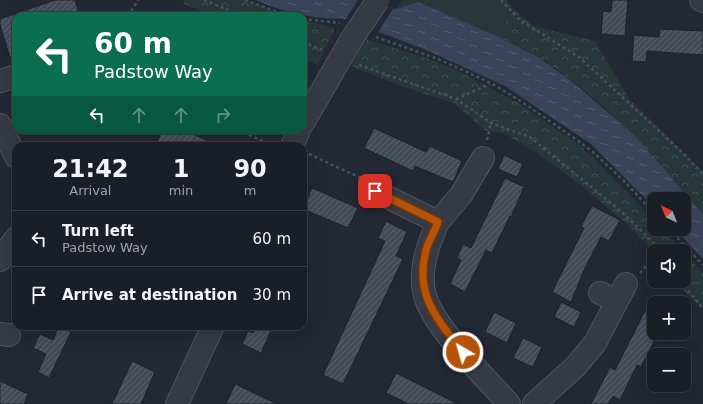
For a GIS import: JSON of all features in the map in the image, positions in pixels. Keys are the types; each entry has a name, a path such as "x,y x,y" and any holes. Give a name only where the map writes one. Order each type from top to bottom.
{"street":[{"path":"307,116 341,58 378,0"},
{"path":"0,81 12,77"},
{"path":"0,125 12,150"},
{"path":"483,158 461,195 438,222 427,247 423,272 426,298 441,324 509,404"},
{"path":"375,191 438,222"},
{"path":"0,260 12,244"},
{"path":"534,404 576,366 595,343 614,293"},
{"path":"177,404 211,330"}],"path":[{"path":"130,12 138,0"},
{"path":"204,0 233,12"},
{"path":"245,0 277,12"},
{"path":"501,0 520,20 578,57 685,155 703,175"},
{"path":"307,19 337,22 357,33 438,58 491,83 522,102 577,140 622,180 647,206"},
{"path":"307,44 341,58 456,99 490,122 530,137 623,213 655,244"},
{"path":"456,99 491,83"},
{"path":"247,134 265,142"},
{"path":"307,154 376,184 375,191"},
{"path":"676,236 703,265"},
{"path":"686,288 703,309"}],"green space":[{"path":"183,0 245,0 277,12 203,12 184,4"},
{"path":"402,0 507,0 513,9 497,36 418,2 396,9"},
{"path":"513,9 533,26 595,41 630,100 703,171 703,214 691,200 691,192 684,192 626,129 584,90 538,57 497,36"},
{"path":"307,21 335,28 318,65 307,60"},
{"path":"365,39 427,58 457,70 518,103 581,146 647,212 647,236 669,236 677,244 647,245 627,224 582,186 537,153 504,133 486,131 453,103 406,88 351,66"},
{"path":"691,260 703,273 703,309 681,288 691,288"}],"water":[{"path":"256,0 368,0 396,9 418,2 497,36 538,57 574,83 635,136 684,192 647,192 647,200 591,144 505,86 424,49 341,18 321,18 307,16 307,12 291,12"},
{"path":"691,200 703,214 703,259 691,246 691,244 689,244 682,236 691,236"}],"pier":[{"path":"358,0 374,0 394,7 377,34 344,22"}],"building":[{"path":"55,0 75,0 79,12 20,12"},
{"path":"612,0 628,0 625,36 601,34 603,11 611,12"},
{"path":"12,15 12,64 0,25 0,19"},
{"path":"660,29 703,31 703,55 647,51 646,62 632,61 634,35 659,37"},
{"path":"374,128 426,152 430,146 462,161 453,182 415,166 413,171 364,148"},
{"path":"160,134 193,134 210,142 157,142"},
{"path":"504,155 523,164 517,177 498,169"},
{"path":"505,178 524,187 511,217 510,216 492,253 486,250 465,292 450,284 461,260 457,258 463,244 471,248"},
{"path":"312,188 358,208 348,228 307,211 307,200"},
{"path":"592,206 620,220 609,241 601,237 584,270 571,302 552,292 584,228 581,226"},
{"path":"386,221 407,232 396,256 403,259 343,384 323,375 385,241 378,238"},
{"path":"561,302 581,312 574,327 554,317"},
{"path":"647,307 647,340 654,340 650,348 647,348 647,355 641,367 637,365 620,400 613,396 608,404 591,404 610,367 615,370"},
{"path":"494,312 516,323 507,343 485,332"},
{"path":"57,330 67,330 71,332 49,378 38,372 46,354 33,348 40,334 53,340"},
{"path":"255,330 271,330 261,353 242,344 248,331 253,333"},
{"path":"523,338 542,347 533,367 513,358"},
{"path":"132,361 155,372 141,404 112,404"},
{"path":"396,373 458,404 409,404 386,393"},
{"path":"0,381 28,394 24,404 0,404"},
{"path":"235,384 277,404 226,404"}],"route":[{"path":"375,191 438,222 427,247 423,272 426,298 436,318 463,352"}]}
